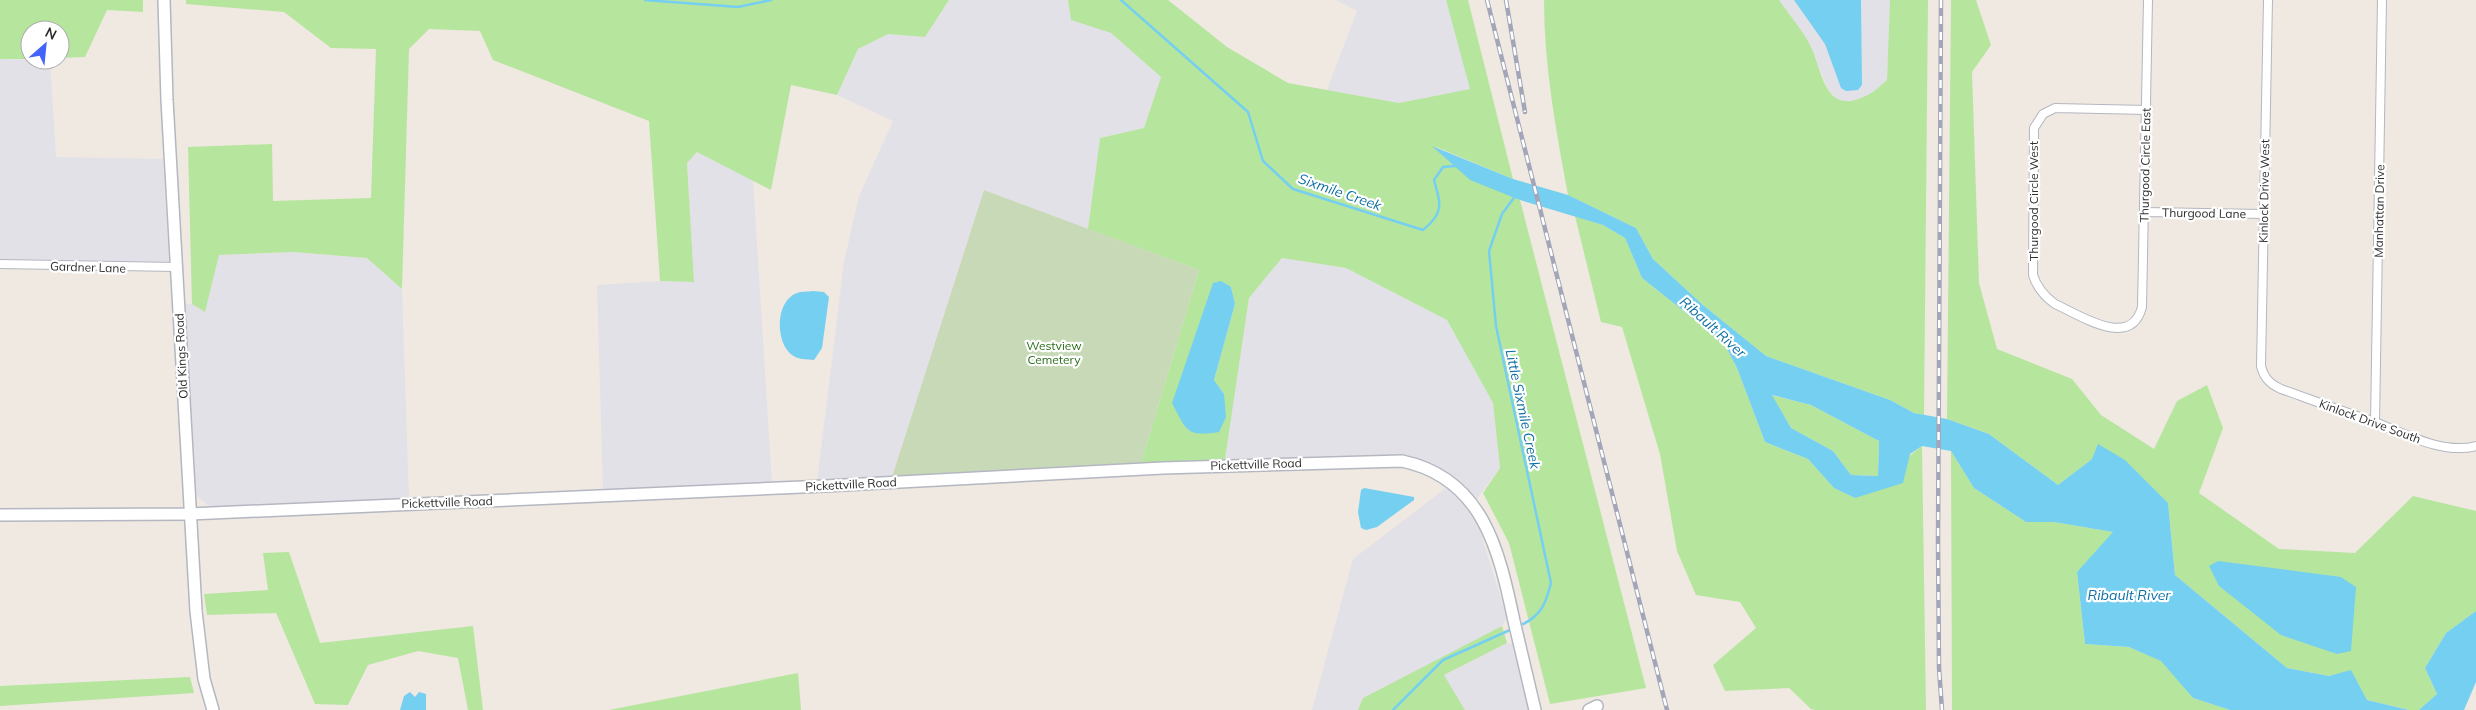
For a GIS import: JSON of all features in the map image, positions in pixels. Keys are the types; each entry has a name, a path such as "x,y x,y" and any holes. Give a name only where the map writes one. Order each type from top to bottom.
{"street":[{"name":"Old Kings Road","path":"164,0 190,514 199,644 204,679 213,710"},
{"name":"Thurgood Circle East","path":"2130,326 2136,321 2142,307 2148,0"},
{"name":"Kinlock Drive West","path":"2268,0 2261,366 2268,380"},
{"name":"Manhattan Drive","path":"2375,422 2382,0"},
{"name":"Thurgood Circle West","path":"2130,326 2117,329 2109,328 2055,304 2039,290 2033,275 2034,128 2043,114 2055,108 2147,110"},
{"name":"Thurgood Lane","path":"2144,212 2264,214"},
{"name":"Gardner Lane","path":"0,264 177,267"},
{"name":"Kinlock Drive South","path":"2268,380 2281,389 2428,442 2453,448 2465,449 2476,446"},
{"name":"Pickettville Road","path":"0,516 190,514 654,494 1163,468 1402,461 1432,471 1450,481 1469,499 1484,521 1497,552 1506,583 1535,710"}],"shaded area":[{"path":"949,0 1068,0 1071,20 1111,33 1161,77 1144,128 1100,138 1088,229 984,190 892,477 817,482 844,262 859,196 893,121 837,95 858,49 888,34 925,37"},
{"path":"1336,0 1446,0 1471,89 1399,103 1327,90 1357,11"},
{"path":"1779,0 1890,0 1887,80 1871,95 1848,102 1838,100 1828,90 1810,45"},
{"path":"0,59 20,59 20,70 51,70 56,157 163,159 169,265 0,260"},
{"path":"697,152 753,180 772,484 603,490 597,285 660,281 694,282 687,163"},
{"path":"293,252 367,258 402,289 409,500 218,507 209,506 197,496 194,487 183,304 192,304 205,311 219,255"},
{"path":"1282,258 1346,268 1447,320 1493,403 1500,468 1476,500 1459,482 1436,468 1413,458 1391,455 1225,459 1249,298"},
{"path":"1446,488 1461,501 1479,528 1507,618 1502,626 1363,698 1358,710 1312,710 1353,559"},
{"path":"1507,643 1513,644 1528,710 1465,710 1444,675"}],"green space":[{"path":"0,0 143,0 143,12 107,10 85,57 70,58 70,20 20,20 20,59 0,59"},
{"path":"186,0 949,0 925,37 888,34 858,49 837,95 791,85 771,190 697,152 687,163 694,282 660,281 649,121 493,60 480,31 429,29 409,49 402,289 367,258 293,252 219,255 205,312 192,304 188,147 272,144 273,201 371,198 376,49 331,48 284,12 186,4"},
{"path":"1068,0 1168,0 1227,47 1288,83 1399,103 1470,89 1446,0 1468,0 1513,179 1434,146 1520,200 1646,688 1550,704 1509,543 1483,493 1500,468 1493,403 1447,320 1346,268 1282,258 1249,298 1225,459 1141,463 1199,270 1088,229 1100,138 1144,128 1161,77 1111,33 1071,20","holes":["1231,287 1235,304 1214,380 1224,394 1199,435"]},
{"path":"1544,0 1779,0 1807,39 1830,92 1836,98 1844,101 1855,100 1869,94 1887,80 1890,0 1928,0 1924,415 1914,413 1890,400 1766,356 1703,305 1653,259 1636,228 1568,195 1548,74"},
{"path":"1951,0 1976,0 1991,45 1972,72 1979,283 1997,349 2072,379 2101,415 2154,449 2177,401 2207,385 2223,428 2199,493 2279,549 2355,553 2413,496 2476,511 2476,611 2446,633 2425,668 2437,694 2419,710 2409,710 2367,700 2351,671 2329,676 2287,668 2175,575 2168,503 2092,459 2058,485 1989,434 1947,419"},
{"name":"Westview Cemetery","path":"984,190 1199,270 1141,463 892,477"},
{"path":"1575,216 1603,225 1625,238 1642,278 1724,343 1737,368 1765,442 1808,459 1834,488 1855,498 1922,446 1926,710 1815,710 1811,709 1789,688 1725,691 1713,665 1756,628 1740,602 1696,595 1677,551 1660,454 1622,327 1601,322"},
{"path":"1771,395 1811,405 1879,441 1878,476 1851,475 1833,451 1791,428"},
{"path":"1951,451 1974,488 2026,522 2054,522 2114,532 2077,572 2085,644 2129,647 2162,661 2193,698 2230,710 1952,710"},
{"path":"289,552 320,643 473,626 483,710 468,710 458,658 418,651 368,665 348,705 315,704 276,613 207,615 204,594 268,590 263,553"},
{"path":"1502,626 1507,643 1444,675 1465,710 1358,710 1363,698"},
{"path":"798,673 801,710 609,710"},
{"path":"190,677 194,693 0,706 0,686"}],"water":[{"path":"1794,0 1861,0 1862,85 1858,90 1846,91 1841,88 1825,44"},
{"name":"Ribault River","path":"1432,146 1513,179 1568,195 1636,228 1653,259 1703,305 1766,356 1890,400 1914,413 1947,419 1989,434 2058,485 2092,459 2098,444 2125,460 2168,503 2175,575 2287,668 2329,676 2351,670 2367,700 2409,710 2230,710 2193,698 2161,661 2129,647 2085,644 2077,572 2113,532 2054,522 2026,522 1974,488 1951,451 1922,446 1910,454 1903,483 1855,498 1834,488 1808,459 1765,442 1737,368 1724,343 1642,278 1625,238 1603,225 1520,200 1470,180","holes":["1772,395 1811,405 1879,441 1878,476 1851,475 1833,451 1791,428"]},
{"path":"1221,281 1231,287 1235,304 1214,380 1224,394 1226,417 1219,432 1200,434 1189,430 1185,426 1172,403 1213,283"},
{"path":"799,292 824,292 829,297 822,348 814,360 797,358 792,355 786,349 780,332 781,313 790,297"},
{"path":"1364,488 1414,497 1414,500 1377,527 1366,530 1361,528 1358,512 1361,490"},
{"path":"2218,561 2341,577 2356,587 2351,651 2337,654 2281,635 2219,586 2209,566"},
{"path":"2476,611 2476,682 2464,710 2419,710 2437,694 2425,668 2446,633"},
{"path":"410,692 415,697 419,692 426,694 426,710 400,710 404,696"}],"waterway":[{"name":"Sixmile Creek","path":"645,0 738,7 771,0"},
{"name":"Sixmile Creek","path":"1121,0 1248,112 1263,161 1293,189 1423,230 1435,219 1438,213 1439,202 1434,180 1443,167 1456,166"},
{"name":"Little Sixmile Creek","path":"1516,195 1502,214 1489,251 1496,326 1551,583 1539,612 1523,624"},
{"name":"Little Sixmile Creek","path":"1393,710 1443,660 1510,630"}],"railway":[{"path":"1487,0 1667,710"},
{"path":"1506,0 1525,112"},
{"path":"1941,0 1938,541 1939,668 1942,710"}]}
